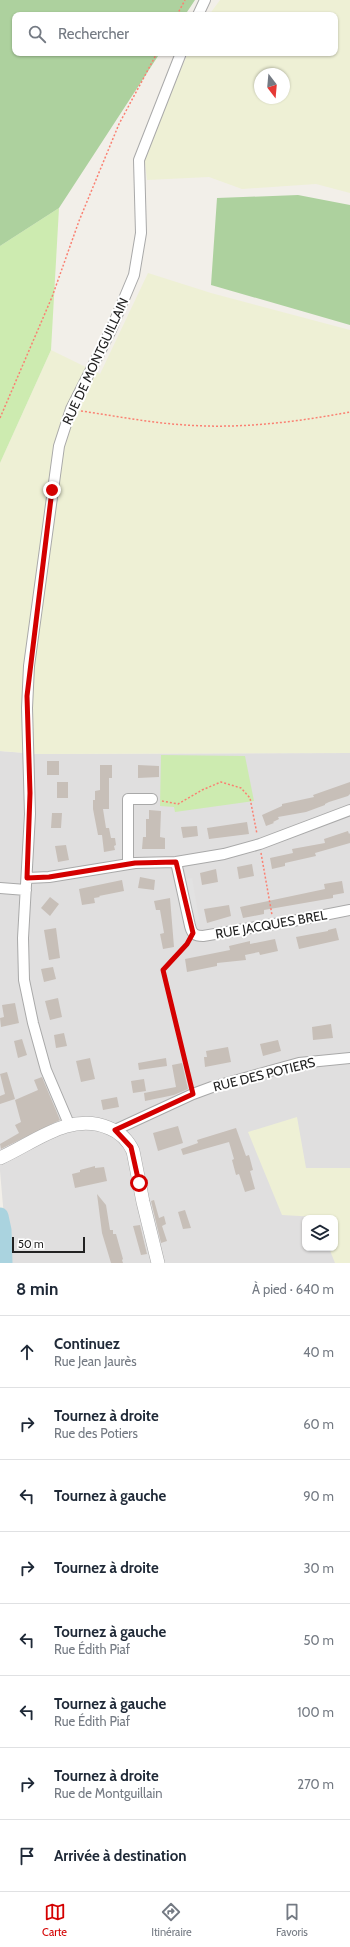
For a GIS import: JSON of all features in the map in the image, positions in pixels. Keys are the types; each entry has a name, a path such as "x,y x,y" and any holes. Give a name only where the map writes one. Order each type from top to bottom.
{"street":[{"path":"199,12 205,0"},
{"name":"RUE DE MONTGUILLAIN","path":"69,1124 46,1070 27,995 23,949 30,814 27,708 28,681 45,557 56,459 62,434 71,409 111,330 134,275 141,233 139,160 180,56"},
{"path":"128,864 128,799 152,799"},
{"path":"27,878 49,877 128,864 176,862 224,854 260,844 350,810"},
{"path":"176,862 193,933"},
{"path":"0,888 26,890"},
{"name":"RUE JACQUES BREL","path":"193,933 203,936 350,910"},
{"name":"RUE DES POTIERS","path":"115,1130 193,1094 235,1080 299,1063 350,1058"},
{"path":"1,1158 54,1130 69,1124 93,1123 115,1130 129,1143 133,1151 142,1197 158,1263"}],"path":[{"path":"179,12 185,0"},
{"path":"0,418 52,297 79,221 119,124 155,56"},
{"path":"71,409 173,424 215,426 290,422 350,412"},
{"path":"152,799 178,804 202,790 221,782 241,788 250,798 260,844 273,924"},
{"path":"193,933 187,944 163,970 193,1094"}],"shaded area":[{"path":"0,751 39,754 350,753 350,1263 8,1263 0,1171"},
{"path":"192,878 199,920 191,922 184,879"}],"green space":[{"path":"0,0 195,0 187,12 12,12 12,56 158,56 59,208 0,246"},
{"path":"220,0 350,0 350,193 316,184 242,189 209,177 147,180 144,155 187,56 338,56 338,12 211,12"},
{"path":"298,195 350,205 350,325 211,285 217,198"},
{"path":"59,208 51,350 0,463 0,246"},
{"path":"148,273 211,293 350,330 350,753 39,754 0,751 0,463 51,350 100,374"},
{"path":"161,755 245,756 254,801 175,812 174,807 160,806"},
{"path":"297,1117 306,1168 350,1168 350,1263 335,1263 330,1251 338,1251 338,1215 282,1215 248,1132"}],"building":[{"path":"47,761 59,761 59,775 47,775"},
{"path":"100,765 112,765 112,778 109,778 109,809 103,809 106,828 109,828 111,838 115,838 116,845 114,846 115,850 104,852 102,835 98,835 93,809 95,791 100,790"},
{"path":"138,765 159,766 159,777 138,778"},
{"path":"57,782 68,782 68,798 57,798"},
{"path":"350,782 350,794 348,796 306,812 278,817 279,819 273,822 274,823 266,826 262,815 282,806 282,804 314,797 313,795"},
{"path":"149,810 161,811 160,837 165,838 165,849 142,849 143,837 146,837 146,819 149,819"},
{"path":"52,813 62,813 61,828 51,828"},
{"path":"247,822 249,834 209,839 207,828"},
{"path":"197,826 198,836 183,838 181,827"},
{"path":"348,831 349,834 350,833 350,843 315,853 316,856 285,863 285,866 272,869 270,858 293,853 292,849 325,843 324,839"},
{"path":"66,845 69,860 58,862 55,846"},
{"path":"252,864 254,876 239,879 237,867"},
{"path":"216,869 218,882 202,885 200,873"},
{"path":"140,877 155,880 154,890 138,888"},
{"path":"122,880 124,891 99,896 100,897 94,898 95,903 82,905 79,889"},
{"path":"342,881 344,893 333,895 333,898 264,910 264,914 243,918 240,907 325,889 324,884"},
{"path":"50,897 59,904 50,916 41,908"},
{"path":"170,898 174,947 163,949 160,934 164,933 160,910 156,910 154,901"},
{"path":"229,905 231,916 207,923 204,909"},
{"path":"56,928 60,958 49,960 44,930"},
{"path":"336,928 339,940 299,949 296,937"},
{"path":"275,939 278,951 260,955 259,952 245,955 246,960 217,963 217,966 187,972 185,959 230,950 229,946 250,941 250,944"},
{"path":"53,967 56,979 44,982 41,969"},
{"path":"58,998 62,1017 50,1020 45,1001"},
{"path":"15,1003 19,1023 1,1027 0,1018 4,1017 2,1005"},
{"path":"331,1024 333,1038 313,1040 312,1027"},
{"path":"64,1033 67,1046 56,1048 54,1035"},
{"path":"22,1039 27,1055 18,1058 14,1041"},
{"path":"278,1040 281,1051 263,1056 260,1044"},
{"path":"228,1047 231,1062 205,1067 204,1057 207,1057 206,1051"},
{"path":"90,1058 95,1079 81,1082 76,1061"},
{"path":"166,1058 167,1066 139,1070 138,1063"},
{"path":"182,1063 188,1089 174,1095 145,1101 144,1093 176,1087 172,1065"},
{"path":"7,1072 15,1099 0,1104 0,1096 5,1094 0,1074"},
{"path":"42,1077 60,1120 1,1149 0,1144 19,1133 15,1125 21,1122 15,1100 38,1090 34,1080"},
{"path":"144,1079 146,1091 133,1093 131,1081"},
{"path":"117,1097 119,1107 103,1110 101,1100"},
{"path":"178,1126 183,1143 158,1151 153,1133"},
{"path":"236,1128 246,1156 249,1155 253,1170 250,1171 255,1189 245,1192 239,1174 236,1175 232,1160 234,1159 229,1142 183,1155 181,1149 198,1143 197,1140"},
{"path":"95,1166 95,1168 104,1167 107,1181 75,1188 72,1174"},
{"path":"97,1194 106,1205 110,1230 113,1230 113,1234 116,1234 123,1263 111,1263 102,1233"},
{"path":"154,1200 159,1218 164,1216 166,1224 162,1226 167,1241 161,1243 151,1201"},
{"path":"185,1210 191,1228 183,1229 178,1212"},
{"path":"140,1225 147,1254 141,1255 133,1226"}],"waterway":[{"path":"0,1216 3,1230 4,1263"}],"route":[{"path":"52,490 46,551 31,656 27,696 30,780 30,837 27,878 49,877 135,863 176,862 190,926 193,933 187,944 163,970 193,1094 115,1130 129,1143 133,1151 139,1183"}]}
